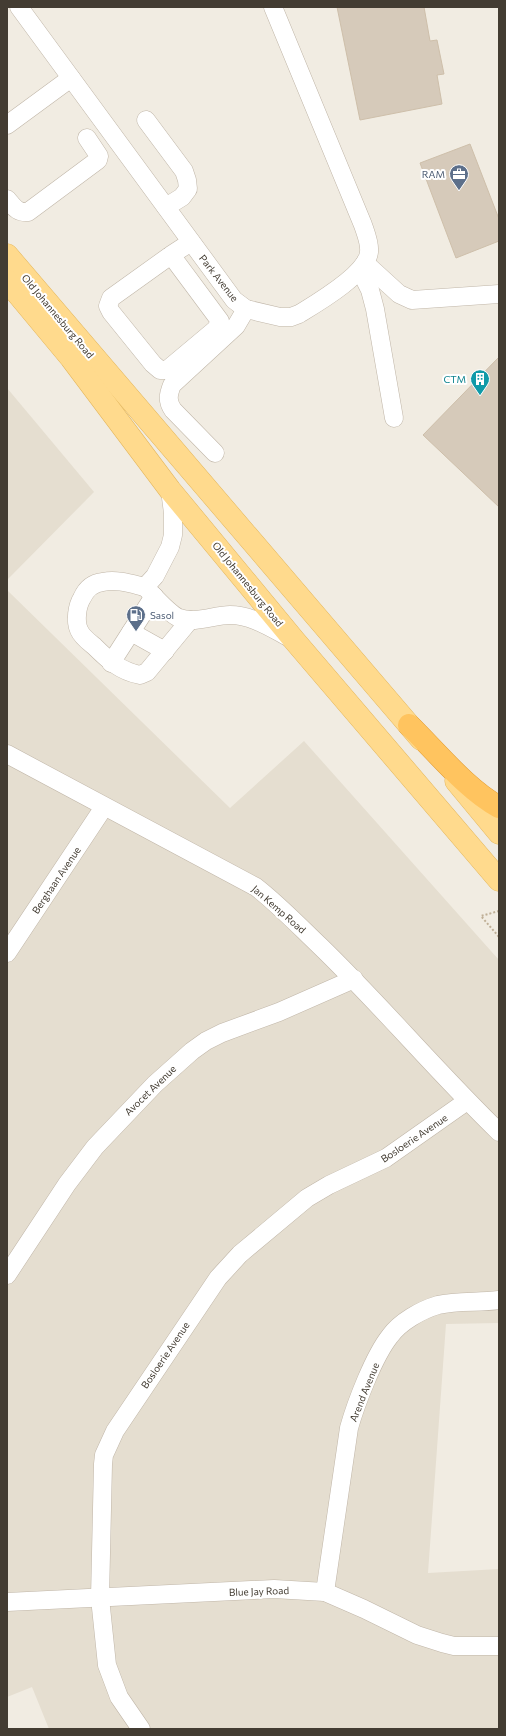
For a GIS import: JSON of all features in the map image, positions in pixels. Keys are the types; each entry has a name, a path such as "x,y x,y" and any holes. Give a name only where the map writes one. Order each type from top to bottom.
{"highway":[{"path":"409,725 473,788 487,800 499,806"}],"main road":[{"name":"Old Johannesburg Road","path":"7,255 409,725 499,833"},
{"name":"Old Johannesburg Road","path":"7,281 71,358 170,490 294,640 499,880"}],"street":[{"name":"Park Avenue","path":"19,7 234,300 246,309 280,317 291,317 309,308 363,267"},
{"path":"273,7 367,235 369,252 363,267 375,308 394,418"},
{"path":"7,125 71,78"},
{"path":"146,120 184,171 187,180 188,189 182,197 166,207"},
{"path":"7,199 16,210 21,213 28,212 98,160 99,156 87,138"},
{"path":"171,255 220,321 216,329 167,370 160,370 130,335 108,306 111,298 171,255 191,242"},
{"path":"363,267 399,294 412,300 499,294"},
{"path":"215,453 173,410 168,403 168,394 172,385 236,326 246,309"},
{"path":"111,663 131,632 150,592 155,576 170,547 173,535 173,513 170,490"},
{"path":"190,620 146,672 140,675 128,672 111,663 79,630 77,620 79,603 84,592 91,586 103,582 122,582 150,592 179,618 190,620 222,615 244,617 265,625 294,640"},
{"path":"131,632 165,651"},
{"name":"Jan Kemp Road","path":"7,754 256,887 282,909 354,979 467,1101 499,1132"},
{"name":"Berghaan Avenue","path":"7,953 104,807"},
{"name":"Avocet Avenue","path":"7,1275 67,1184 95,1147 155,1084 192,1051 206,1041 222,1033 279,1012 354,979"},
{"name":"Bosloerie Avenue","path":"141,1729 119,1697 112,1680 105,1649 100,1598 101,1482 104,1455 115,1431 138,1394 218,1278 240,1254 307,1198 329,1185 386,1158 467,1101"},
{"name":"Arend Avenue","path":"325,1592 349,1428 354,1411 383,1347 397,1329 431,1308 447,1303 499,1300"},
{"name":"Blue Jay Road","path":"7,1602 274,1589 325,1592 432,1641 454,1646 499,1646"}],"path":[{"path":"499,911 481,916 499,937"}],"shaded area":[{"path":"7,388 94,492 7,580"},
{"path":"7,590 230,808 304,741 499,960 499,1323 446,1324 428,1573 499,1569 499,1729 49,1729 32,1687 7,1697"}],"building":[{"path":"337,7 424,7 430,41 437,40 444,74 437,75 442,104 360,120"},
{"name":"RAM","path":"470,144 499,219 499,241 456,258 420,163"},
{"name":"CTM","path":"499,357 499,507 423,435"}],"place":[{"name":"RAM","path":"459,191"},
{"name":"CTM","path":"480,396"},
{"name":"Sasol","path":"136,632"}]}
